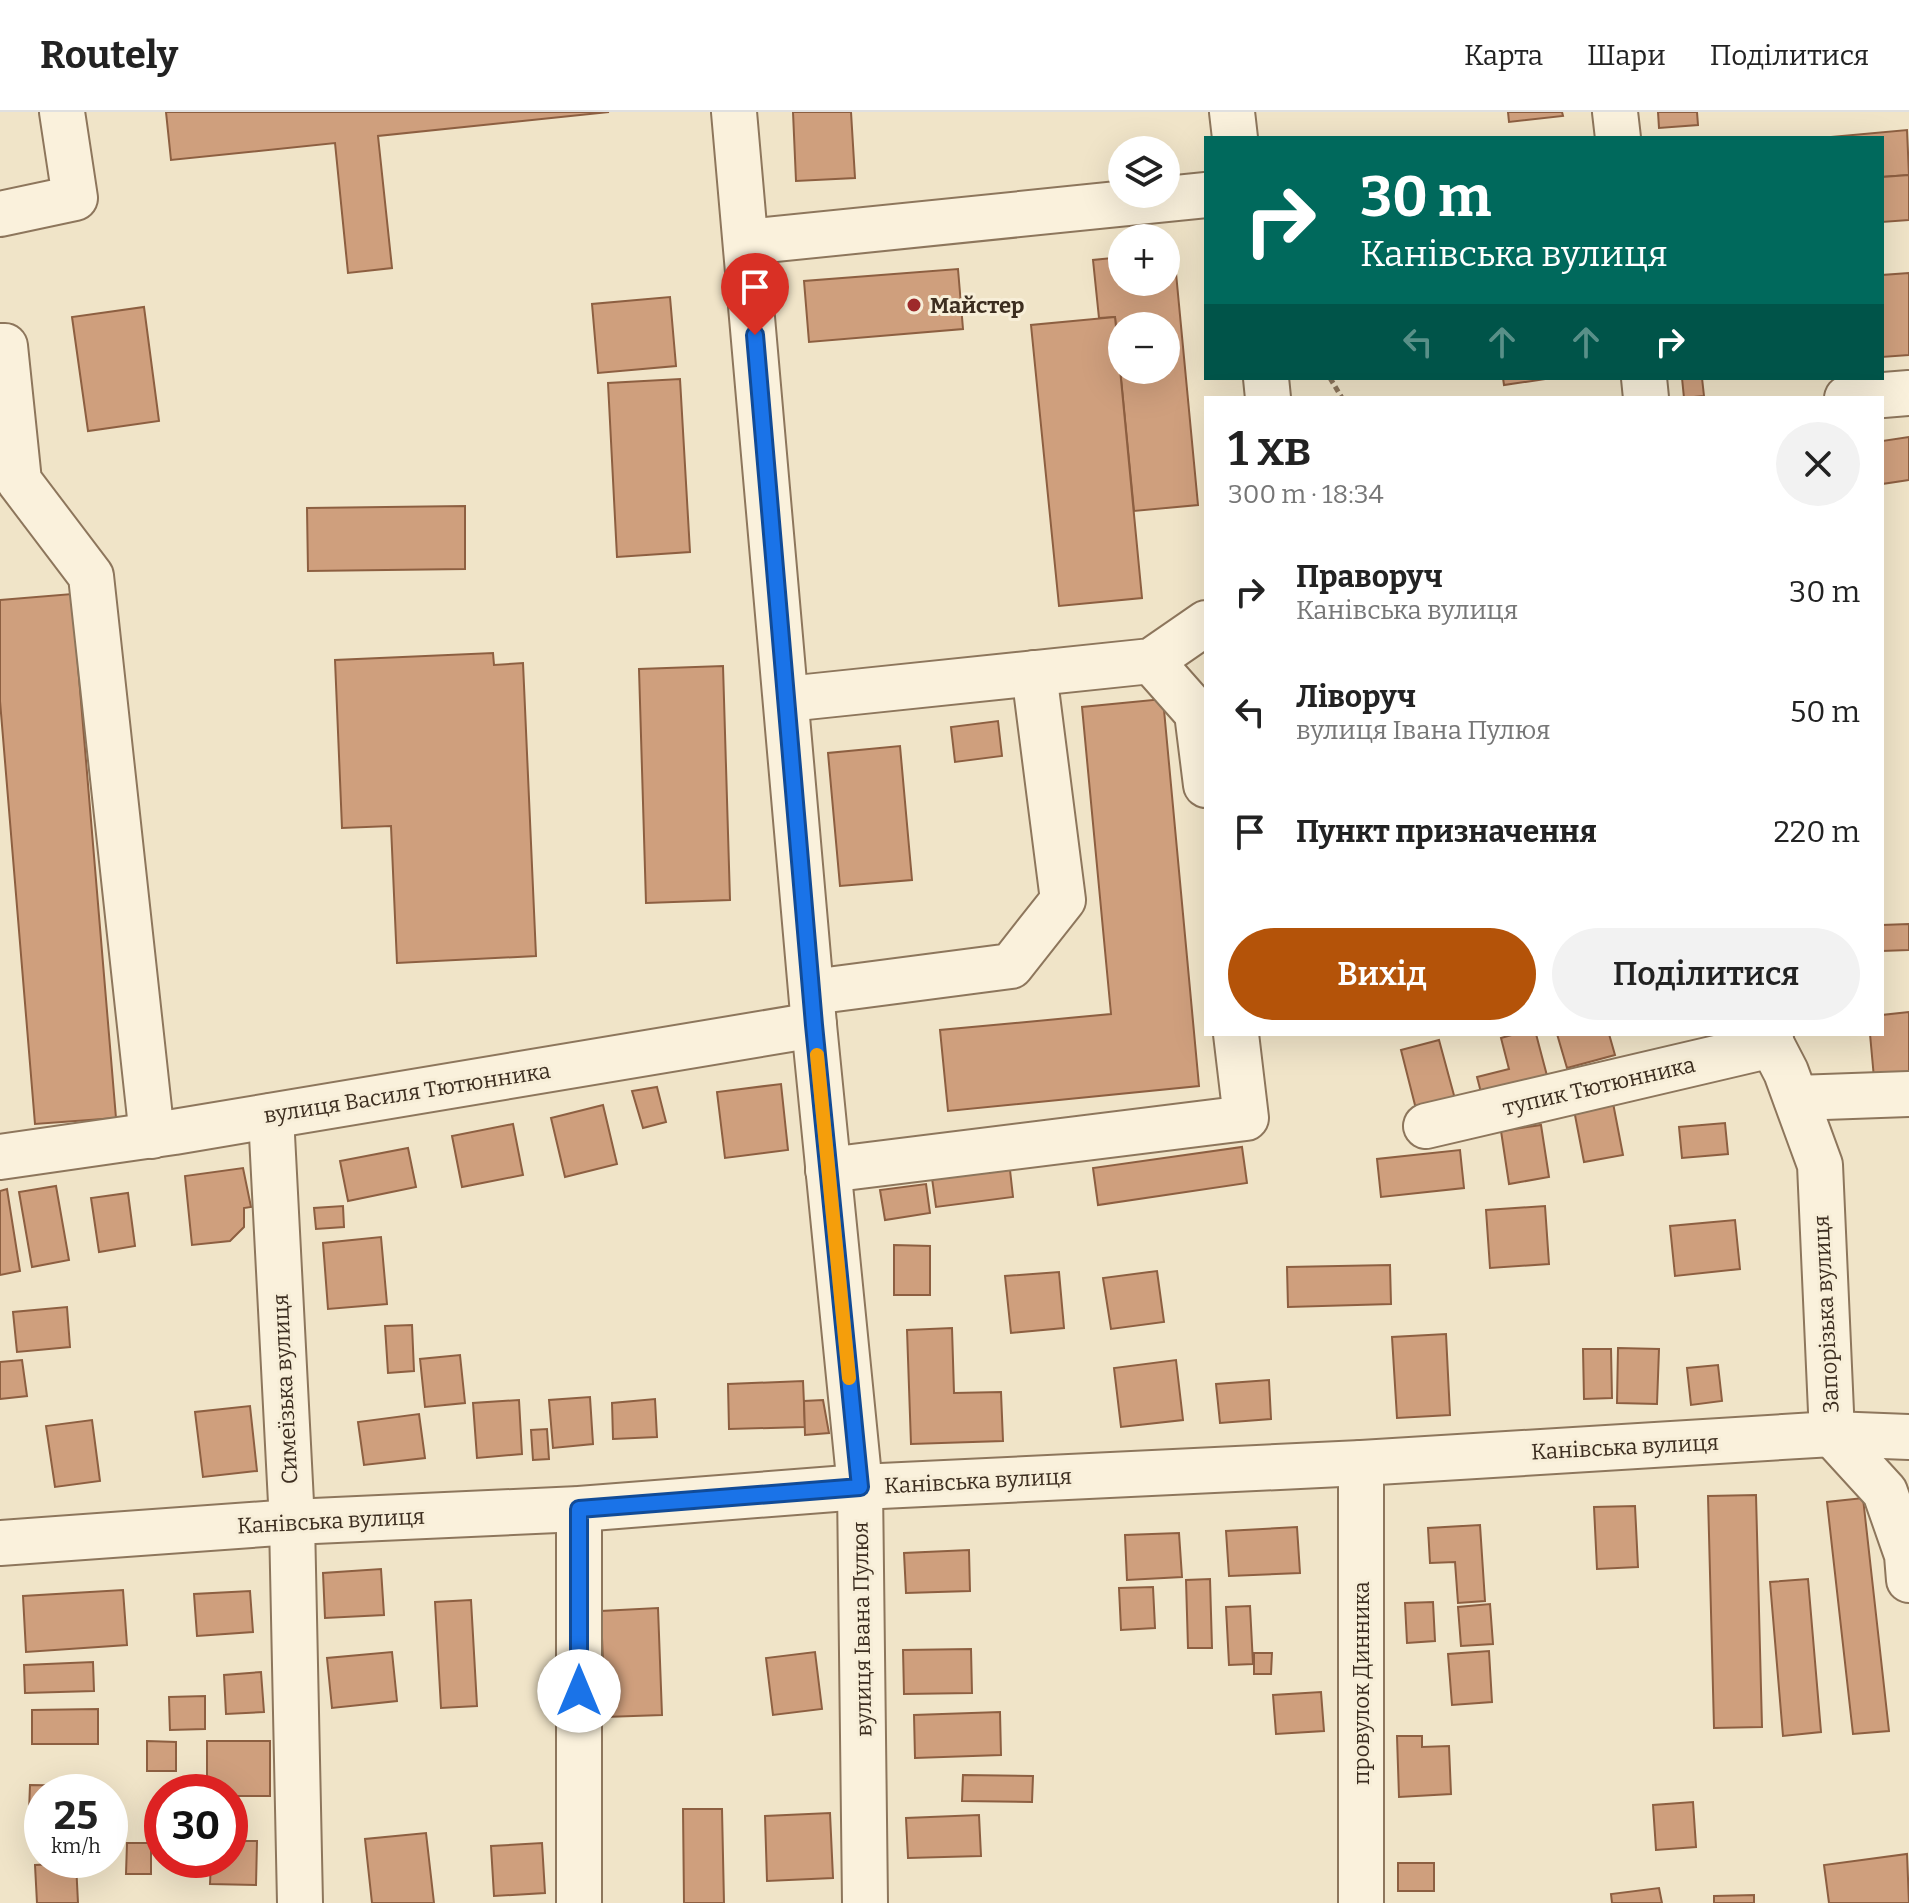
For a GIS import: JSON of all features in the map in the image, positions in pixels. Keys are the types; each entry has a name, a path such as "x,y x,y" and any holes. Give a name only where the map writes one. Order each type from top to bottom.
{"street":[{"path":"0,214 75,198 62,112"},
{"name":"вулиця Івана Пулюя","path":"734,112 813,1008 860,1487 865,1903"},
{"path":"1232,112 1235,136"},
{"path":"1615,112 1618,136"},
{"path":"747,242 1204,195"},
{"path":"0,346 5,346 19,481 91,576 152,1136"},
{"path":"1872,396 1909,393"},
{"path":"787,699 1151,661 1204,624"},
{"path":"1151,661 1197,713 1204,769"},
{"name":"вулиця Василя Тютюнника","path":"0,1157 271,1116 1011,966 1063,900 1034,673"},
{"path":"828,1170 1246,1118 1236,1036"},
{"name":"Запорізька вулиця","path":"1771,1040 1820,1165 1832,1434 1885,1492 1907,1555 1909,1580"},
{"name":"тупик Тютюнника","path":"1426,1126 1771,1040"},
{"path":"1796,1098 1909,1094"},
{"name":"Симеїзька вулиця","path":"271,1116 292,1522 300,1903"},
{"name":"Канівська вулиця","path":"0,1543 292,1522 579,1509 860,1487 1361,1463 1832,1434 1909,1437"},
{"name":"провулок Динника","path":"1361,1463 1361,1903"},
{"path":"579,1509 579,1903"}],"building":[{"path":"166,112 609,112 378,136 392,268 348,273 335,143 171,160"},
{"path":"793,112 851,112 855,178 796,181"},
{"path":"1508,112 1562,112 1563,116 1509,122"},
{"path":"1658,112 1697,112 1698,125 1659,128"},
{"path":"1907,130 1909,175 1884,177 1884,136 1842,136"},
{"path":"1909,175 1909,220 1884,222 1884,177"},
{"path":"1108,258 1108,296 1178,296 1180,312 1108,312 1108,317 1099,318 1093,260"},
{"path":"958,269 963,329 809,342 804,281"},
{"path":"1909,273 1909,355 1884,357 1884,275"},
{"path":"670,297 676,366 598,373 592,304"},
{"path":"144,307 159,421 88,431 72,317"},
{"path":"1180,315 1198,505 1134,511 1122,384 1180,384"},
{"path":"1108,318 1108,384 1121,384 1142,598 1059,606 1031,325"},
{"path":"680,379 690,552 617,557 608,383"},
{"path":"1503,380 1539,380 1504,385"},
{"path":"1682,380 1702,380 1704,396 1684,396"},
{"path":"1909,437 1909,480 1884,484 1884,441"},
{"path":"465,506 465,569 308,571 307,508"},
{"path":"72,594 116,1118 35,1124 0,701 0,600"},
{"path":"493,653 494,665 523,663 536,956 397,963 391,826 342,828 335,660"},
{"path":"723,666 730,900 646,903 639,669"},
{"path":"1163,699 1199,1086 948,1111 940,1030 1111,1014 1082,707"},
{"path":"998,721 1002,756 955,762 951,727"},
{"path":"900,746 912,880 840,886 828,753"},
{"path":"1909,924 1909,950 1884,951 1884,925"},
{"path":"1909,1012 1909,1075 1874,1078 1870,1036 1884,1036 1884,1015"},
{"path":"1537,1036 1550,1087 1484,1104 1477,1077 1509,1069 1501,1038"},
{"path":"1558,1036 1610,1036 1615,1055 1567,1068"},
{"path":"1439,1040 1455,1099 1416,1109 1401,1050"},
{"path":"781,1084 788,1150 725,1158 717,1092"},
{"path":"657,1087 666,1122 643,1128 632,1091"},
{"path":"1613,1103 1623,1155 1584,1162 1574,1110"},
{"path":"603,1105 617,1164 565,1177 551,1118"},
{"path":"1725,1123 1728,1154 1682,1158 1679,1127"},
{"path":"513,1124 523,1175 462,1187 452,1136"},
{"path":"1541,1125 1549,1177 1509,1184 1501,1131"},
{"path":"1242,1147 1247,1183 1098,1205 1093,1168"},
{"path":"408,1148 416,1187 348,1201 340,1161"},
{"path":"1460,1150 1464,1188 1381,1197 1377,1159"},
{"path":"1009,1161 1013,1197 936,1207 931,1171"},
{"path":"243,1168 251,1207 244,1208 244,1227 230,1241 192,1245 185,1176"},
{"path":"926,1184 930,1213 885,1220 880,1190"},
{"path":"56,1186 69,1260 32,1267 19,1192"},
{"path":"7,1189 20,1271 0,1275 0,1191"},
{"path":"128,1193 135,1246 99,1252 91,1198"},
{"path":"343,1206 344,1227 316,1229 314,1208"},
{"path":"1545,1206 1549,1264 1490,1268 1486,1210"},
{"path":"1735,1220 1740,1269 1675,1276 1670,1226"},
{"path":"381,1237 387,1304 328,1309 323,1243"},
{"path":"894,1245 930,1246 930,1295 894,1295"},
{"path":"1390,1265 1391,1304 1288,1307 1287,1267"},
{"path":"1157,1271 1164,1322 1111,1329 1103,1278"},
{"path":"1059,1272 1064,1328 1011,1333 1005,1276"},
{"path":"67,1307 70,1347 17,1352 13,1312"},
{"path":"412,1325 414,1371 388,1373 385,1326"},
{"path":"952,1328 954,1393 1001,1392 1003,1441 911,1444 907,1330"},
{"path":"1446,1334 1450,1415 1397,1418 1392,1337"},
{"path":"1618,1348 1659,1349 1657,1404 1617,1403"},
{"path":"1583,1349 1611,1349 1612,1398 1584,1399"},
{"path":"460,1355 465,1403 425,1407 420,1359"},
{"path":"22,1360 27,1396 0,1399 0,1362"},
{"path":"1176,1360 1183,1420 1121,1427 1114,1368"},
{"path":"1718,1365 1722,1401 1691,1405 1687,1368"},
{"path":"1269,1380 1271,1419 1220,1423 1216,1384"},
{"path":"803,1381 805,1427 729,1429 728,1384"},
{"path":"590,1397 593,1444 553,1448 549,1400"},
{"path":"655,1399 657,1437 613,1439 612,1403"},
{"path":"519,1400 522,1454 477,1458 473,1403"},
{"path":"823,1400 829,1433 805,1435 804,1401"},
{"path":"250,1406 257,1471 203,1477 195,1412"},
{"path":"419,1414 425,1458 364,1465 358,1422"},
{"path":"92,1420 100,1481 55,1487 46,1426"},
{"path":"547,1429 549,1459 533,1460 531,1430"},
{"path":"1756,1495 1762,1727 1714,1728 1708,1496"},
{"path":"1863,1498 1889,1731 1853,1734 1827,1502"},
{"path":"1635,1506 1638,1567 1597,1569 1594,1507"},
{"path":"1480,1525 1485,1601 1458,1603 1455,1562 1430,1563 1428,1528"},
{"path":"1297,1527 1300,1573 1229,1576 1226,1531"},
{"path":"1179,1533 1182,1577 1127,1580 1125,1535"},
{"path":"969,1550 970,1591 906,1593 904,1553"},
{"path":"381,1569 384,1615 325,1618 323,1573"},
{"path":"1210,1579 1212,1648 1188,1648 1186,1580"},
{"path":"1808,1579 1821,1732 1783,1736 1770,1582"},
{"path":"1153,1587 1155,1628 1121,1630 1119,1588"},
{"path":"123,1590 127,1645 26,1652 23,1596"},
{"path":"250,1591 253,1632 197,1636 194,1594"},
{"path":"471,1600 477,1706 441,1708 435,1602"},
{"path":"1433,1602 1435,1641 1407,1643 1405,1603"},
{"path":"1490,1604 1493,1644 1461,1646 1458,1607"},
{"path":"1250,1606 1253,1664 1229,1665 1226,1607"},
{"path":"658,1608 662,1715 605,1717 601,1611"},
{"path":"971,1649 972,1693 904,1694 903,1650"},
{"path":"1489,1651 1492,1702 1452,1705 1448,1654"},
{"path":"392,1652 397,1701 332,1708 327,1658"},
{"path":"815,1652 822,1709 773,1715 766,1658"},
{"path":"1254,1653 1272,1653 1271,1674 1254,1674"},
{"path":"93,1662 94,1691 25,1693 24,1665"},
{"path":"261,1672 264,1712 226,1714 224,1675"},
{"path":"1321,1692 1324,1731 1276,1734 1273,1695"},
{"path":"205,1696 205,1729 170,1730 169,1697"},
{"path":"98,1709 98,1744 32,1744 32,1710"},
{"path":"1000,1712 1001,1755 915,1758 914,1715"},
{"path":"1397,1736 1422,1736 1422,1747 1449,1746 1451,1794 1399,1797"},
{"path":"147,1741 176,1742 176,1771 147,1771"},
{"path":"207,1741 270,1741 270,1796 248,1796 248,1774 207,1774"},
{"path":"963,1775 1033,1776 1032,1802 962,1801"},
{"path":"1693,1802 1696,1847 1656,1850 1653,1805"},
{"path":"683,1809 722,1809 724,1903 684,1903"},
{"path":"830,1813 833,1878 767,1881 765,1816"},
{"path":"979,1815 981,1856 908,1858 906,1818"},
{"path":"426,1833 434,1903 372,1903 365,1839"},
{"path":"248,1841 257,1841 256,1885 210,1884 210,1878 248,1878"},
{"path":"128,1843 144,1843 144,1874 128,1874"},
{"path":"542,1843 545,1893 494,1896 491,1846"},
{"path":"1907,1854 1909,1903 1829,1903 1824,1865"},
{"path":"1398,1863 1434,1863 1434,1891 1398,1891"},
{"path":"36,1878 77,1878 78,1903 37,1903"},
{"path":"1659,1888 1662,1903 1612,1903 1611,1894"},
{"path":"1754,1895 1754,1903 1714,1903 1714,1896"}],"slow traffic":[{"path":"817,1055 849,1378"}],"place":[{"name":"Майстер","path":"914,305"}],"route":[{"path":"579,1691 579,1509 860,1487 814,1025 755,335"}]}
